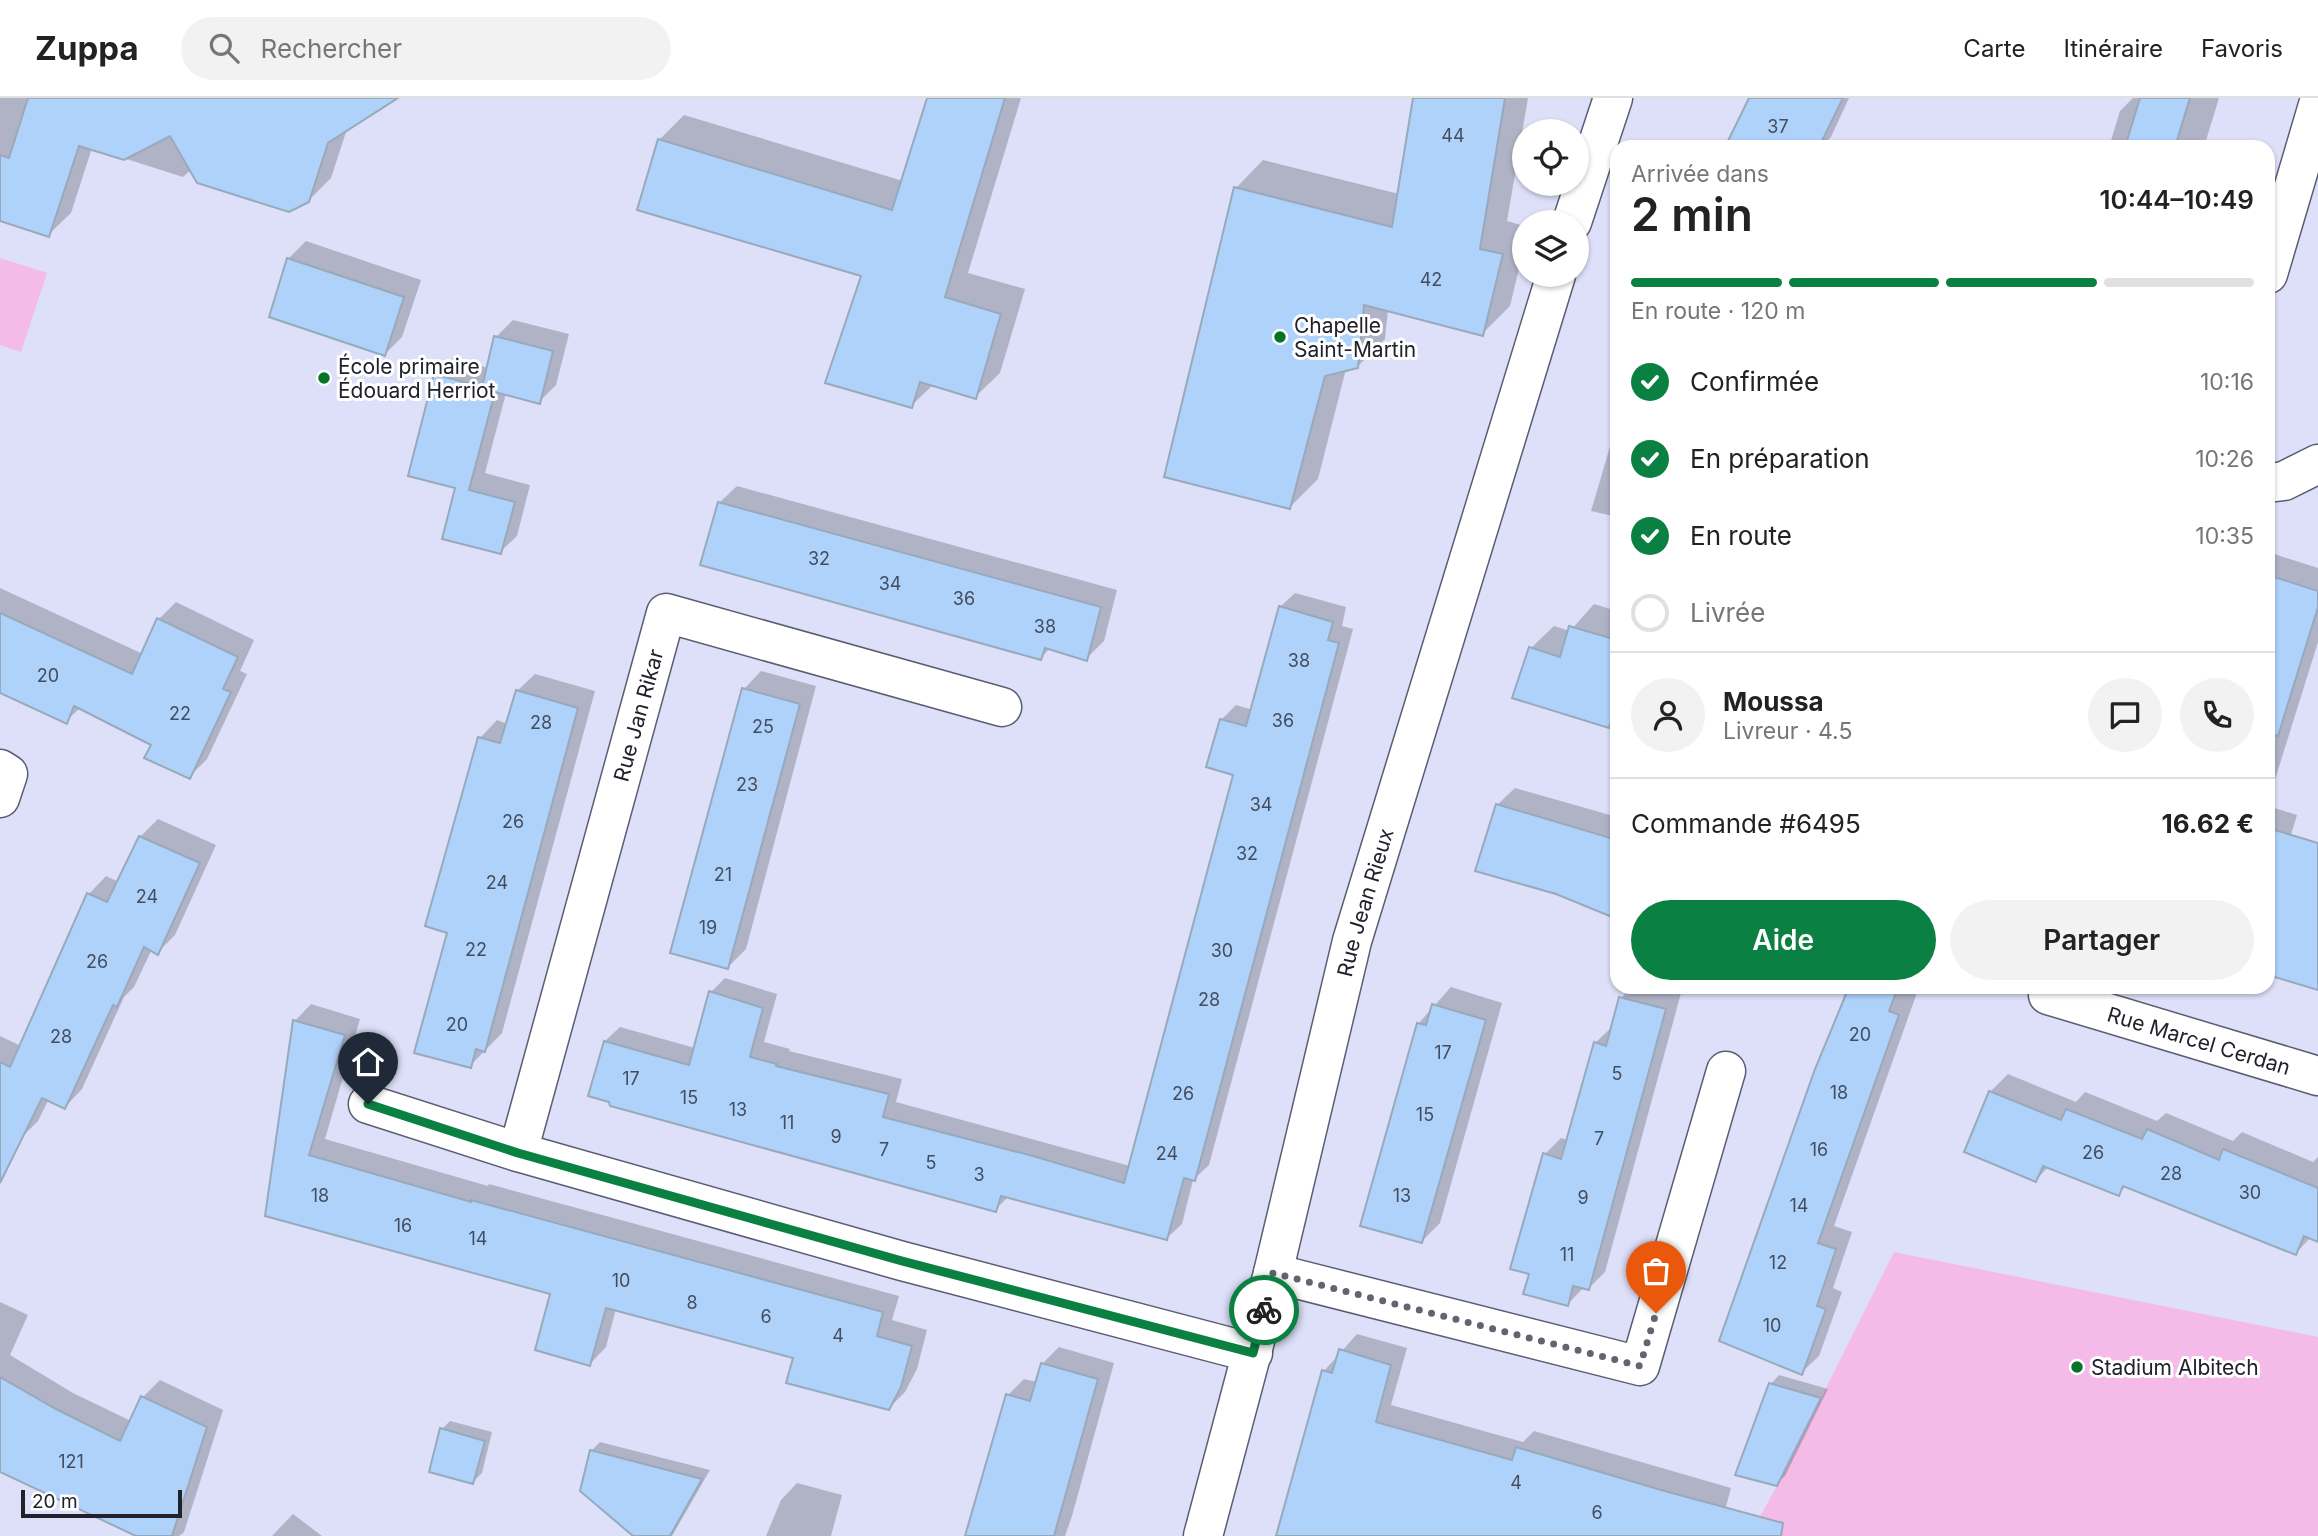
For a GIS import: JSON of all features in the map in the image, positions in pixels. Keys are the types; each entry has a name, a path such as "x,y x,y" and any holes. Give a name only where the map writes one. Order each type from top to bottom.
{"street":[{"path":"1576,210 1613,98"},
{"path":"2275,250 2318,106"},
{"name":"Rue Jean Rieux","path":"1203,1536 1253,1353 1352,941 1552,287"},
{"path":"2275,483 2318,464"},
{"name":"Rue Jan Rikar","path":"518,1153 666,612 1002,708"},
{"path":"0,769 8,774 0,798"},
{"name":"Rue Marcel Cerdan","path":"2048,994 2318,1076"},
{"path":"1273,1273 1640,1366 1726,1071"},
{"path":"368,1104 518,1153 902,1261 1253,1353"}],"shaded area":[{"path":"0,258 47,273 21,352 0,345"},
{"name":"Stadium Albitech","path":"1894,1252 2318,1337 2318,1536 1749,1536 1777,1486"}],"building":[{"path":"28,98 398,98 328,143 309,202 289,212 197,183 170,136 124,160 79,146 49,237 0,221 0,155 9,158"},
{"path":"927,98 1005,98 945,297 1001,314 976,399 920,382 912,408 825,383 861,276 637,210 658,139 892,210"},
{"name":"Chapelle Saint-Martin","path":"1413,98 1505,98 1480,249 1503,254 1483,336 1364,305 1358,368 1325,376 1290,509 1164,477 1234,187 1392,227"},
{"path":"1749,98 1843,98 1822,140 1728,140"},
{"path":"2140,98 2190,98 2177,140 2127,140"},
{"path":"287,258 404,297 385,356 269,317"},
{"path":"494,336 553,351 540,404 495,392 469,490 515,502 501,554 442,539 455,488 408,476 434,374 482,387"},
{"path":"718,502 1101,607 1087,661 1045,648 1041,660 700,565"},
{"path":"2275,577 2318,591 2318,607 2278,736 2275,735"},
{"path":"1279,606 1333,622 1328,640 1339,643 1195,1181 1184,1178 1167,1240 1001,1196 996,1212 610,1106 609,1102 588,1096 604,1041 689,1065 709,991 763,1008 750,1057 889,1094 883,1117 1124,1183 1233,775 1206,767 1220,719 1246,726"},
{"path":"0,613 132,674 157,618 238,657 223,689 231,692 190,779 144,758 151,745 74,706 67,724 0,693"},
{"path":"1569,626 1610,638 1609,728 1512,698 1529,647 1560,657"},
{"path":"742,688 800,704 728,969 670,953"},
{"path":"516,690 578,708 485,1052 476,1049 471,1068 414,1053 447,933 425,926 478,737 500,743"},
{"path":"1496,804 1610,838 1610,916 1556,894 1475,871"},
{"path":"2275,830 2318,843 2318,990 2275,977"},
{"path":"139,836 200,863 158,955 144,947 117,1007 113,1005 65,1109 42,1098 0,1183 0,1062 10,1067 87,893 107,902"},
{"path":"1846,994 1895,994 1889,1011 1899,1015 1818,1243 1836,1249 1817,1306 1826,1309 1802,1375 1719,1341 1815,1069"},
{"path":"1619,997 1666,1009 1589,1290 1573,1286 1568,1306 1523,1294 1529,1274 1510,1269 1543,1153 1561,1159 1594,1042 1606,1046"},
{"path":"1432,1004 1486,1020 1422,1243 1360,1226 1417,1023 1426,1025"},
{"path":"293,1020 345,1035 309,1155 471,1202 883,1312 877,1336 912,1346 901,1387 889,1410 786,1383 793,1358 606,1308 590,1366 535,1350 550,1294 265,1216"},
{"path":"1989,1091 2061,1120 2066,1109 2142,1139 2147,1129 2219,1160 2223,1149 2318,1188 2318,1242 2304,1236 2296,1255 2123,1186 2119,1196 2043,1166 2036,1182 1964,1152"},
{"path":"1339,1349 1391,1365 1376,1422 1512,1460 1516,1447 1783,1523 1781,1536 1276,1536 1322,1370 1332,1373"},
{"path":"1041,1363 1098,1379 1054,1536 965,1536 1006,1394 1030,1401"},
{"path":"0,1377 120,1441 141,1396 207,1427 172,1536 136,1536 0,1472"},
{"path":"1769,1383 1821,1398 1777,1486 1735,1475"},
{"path":"440,1428 485,1441 473,1484 429,1472"},
{"path":"590,1450 702,1479 670,1536 633,1536 580,1491"}],"way so far":[{"path":"1264,1310 1273,1273 1640,1366 1656,1313"}],"place":[{"name":"Chapelle Saint-Martin","path":"1280,337"},
{"name":"École primaire Édouard Herriot","path":"324,378"},
{"name":"Stadium Albitech","path":"2077,1367"}],"route":[{"path":"368,1104 518,1153 902,1261 1253,1353 1264,1310"}]}
